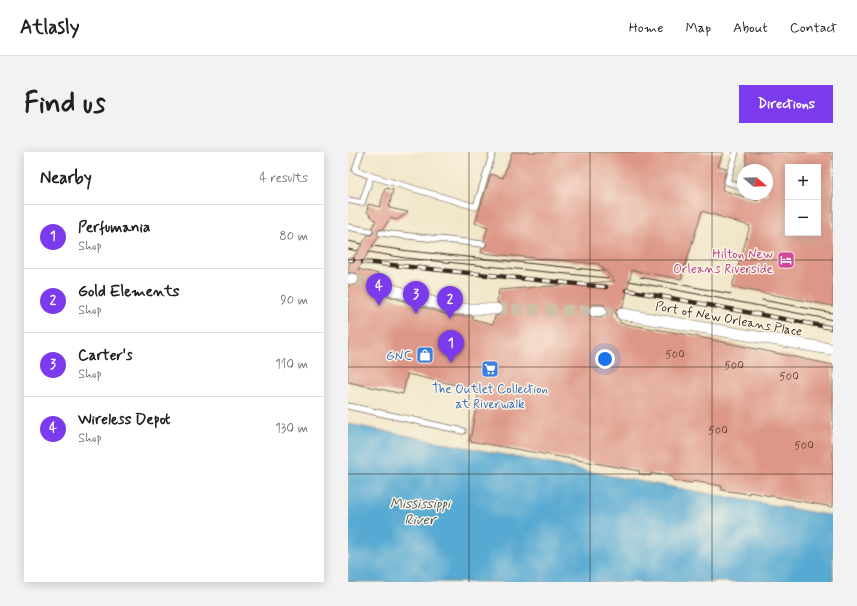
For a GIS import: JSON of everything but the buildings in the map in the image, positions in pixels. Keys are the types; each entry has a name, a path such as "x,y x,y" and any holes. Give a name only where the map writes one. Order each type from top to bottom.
{"street":[{"path":"377,285 454,308 496,309"},
{"name":"Port of New Orleans Place","path":"622,314 830,349"}],"lane":[{"path":"361,152 355,170 476,207 493,152"},
{"path":"736,152 727,182 737,185"},
{"path":"348,200 362,204 371,176"},
{"path":"348,227 370,231"},
{"path":"381,233 483,244"},
{"path":"348,406 463,431"}],"water":[{"name":"Mississippi River","path":"348,424 621,478 833,516 833,582 348,582"}],"tunnel":[{"path":"353,279 377,285"},
{"path":"496,309 594,311"},
{"path":"601,311 622,314"}],"tram line":[{"path":"348,241 362,244"},
{"path":"373,246 604,271"},
{"path":"348,249 358,251"},
{"path":"369,252 405,258 608,278"},
{"path":"640,277 731,294"},
{"path":"629,281 833,320"},
{"path":"762,300 833,313"}],"railway":[{"path":"348,260 353,260"},
{"path":"363,262 606,287"},
{"path":"627,290 833,328"}],"place":[{"name":"Hilton New Orleans Riverside","path":"786,260"},
{"name":"Wireless Depot","path":"379,306"},
{"name":"Carter's","path":"416,314"},
{"name":"Gold Elements","path":"450,319"},
{"name":"GNC","path":"425,355"},
{"name":"Perfumania","path":"451,363"},
{"name":"The Outlet Collection at Riverwalk","path":"490,369"}]}
